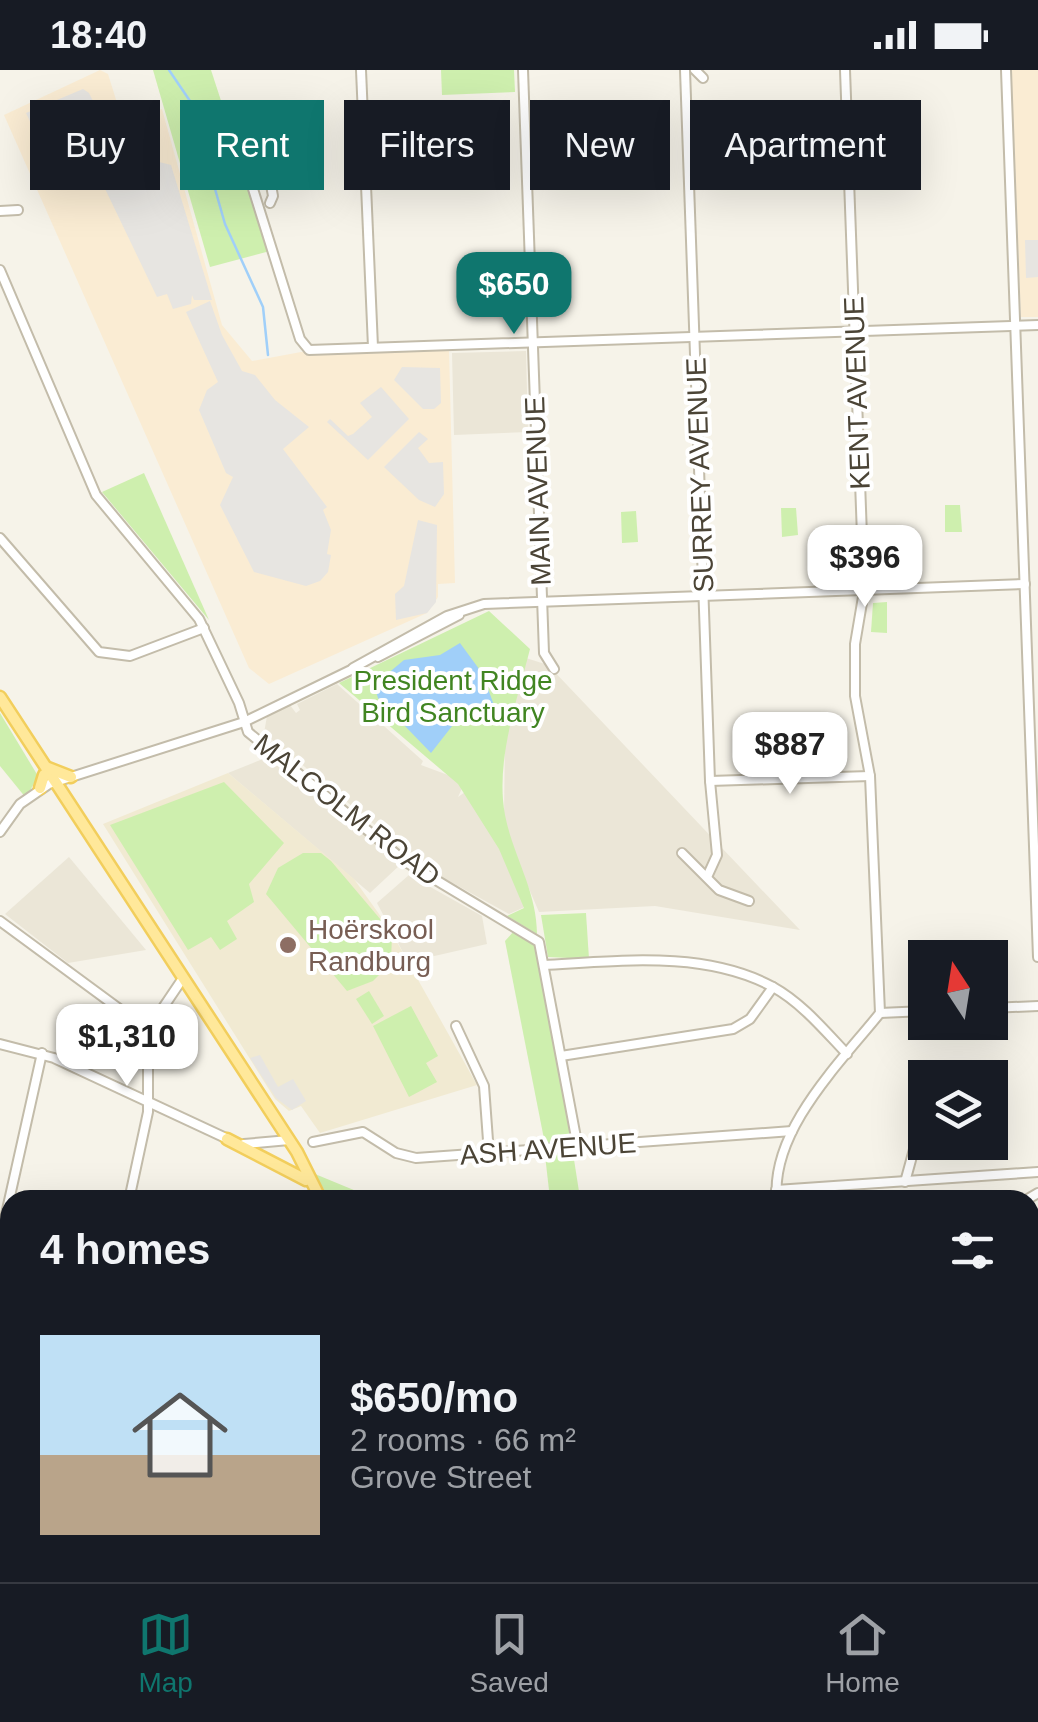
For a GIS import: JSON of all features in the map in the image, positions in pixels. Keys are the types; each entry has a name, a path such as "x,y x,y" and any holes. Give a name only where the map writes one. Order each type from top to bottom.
{"main road":[{"path":"0,700 47,779 286,1141 312,1190"},
{"path":"47,779 74,776 66,796"},
{"path":"47,779 66,796 286,1141 313,1190"},
{"path":"227,1139 306,1180"}],"street":[{"path":"362,70 374,347"},
{"name":"MAIN AVENUE","path":"523,70 544,653 554,668"},
{"name":"SURREY AVENUE","path":"685,70 710,780 717,856 706,877"},
{"path":"695,70 704,78"},
{"name":"KENT AVENUE","path":"845,70 864,591 854,667 870,776 880,1013"},
{"path":"1006,70 1038,957"},
{"path":"259,190 306,348 1038,325"},
{"path":"264,204 274,196 273,190"},
{"path":"0,211 18,210"},
{"path":"0,270 96,494 204,628 244,722"},
{"path":"0,538 99,652 130,656 204,628"},
{"path":"74,776 244,722 484,604 1025,584"},
{"path":"1027,667 1038,666"},
{"name":"MALCOLM ROAD","path":"244,722 250,734 406,862 536,939 544,965"},
{"path":"710,780 870,776"},
{"path":"0,832 13,812 47,779"},
{"path":"682,853 719,890 750,901"},
{"path":"0,920 148,1030"},
{"path":"578,1148 544,965 657,960 742,976 773,988 848,1054"},
{"path":"131,1190 147,1102 148,1030 173,998 180,981"},
{"path":"561,1056 733,1029 756,1013 773,988"},
{"path":"173,998 189,996"},
{"path":"1008,1007 1038,1006"},
{"path":"777,1190 792,1131 848,1054 880,1013 908,1012"},
{"path":"456,1026 484,1086 489,1154"},
{"path":"0,1044 42,1054 227,1139 251,1145 286,1141"},
{"path":"11,1190 42,1054"},
{"name":"ASH AVENUE","path":"314,1142 363,1132 408,1157 792,1131"},
{"path":"905,1182 911,1160"},
{"path":"826,1190 1038,1172"}],"shaded area":[{"path":"100,70 108,74 116,100 36,100"},
{"path":"1011,70 1038,70 1038,317 1021,317"},
{"path":"83,89 92,100 57,100"},
{"path":"30,103 30,174 4,115"},
{"path":"162,109 180,174 180,190 184,190 222,325 252,361 301,352 449,350 455,583 438,584 438,597 427,613 269,684 249,668 37,190 160,190"},
{"path":"160,162 171,165 212,300 194,300 192,295 191,304 173,309 167,294 157,297 106,190 160,190"},
{"path":"1025,240 1038,240 1038,277 1026,278"},
{"path":"210,301 222,335 242,371 255,375 275,400 309,427 283,449 327,507 323,510 331,530 327,554 331,555 328,572 320,581 306,586 254,572 220,505 233,477 226,473 199,410 207,390 218,382 186,312"},
{"path":"526,351 528,432 454,435 452,353"},
{"path":"402,367 440,368 441,403 434,409 423,409 394,380"},
{"path":"381,387 409,419 368,460 327,422 330,419 348,436 353,434 372,417 360,403"},
{"path":"419,432 428,439 418,448 429,463 443,462 444,494 435,507 419,500 384,467"},
{"path":"418,520 437,525 436,602 427,613 396,620 395,594 404,586"},
{"path":"526,658 548,665 800,930 655,906 539,912 505,833 504,817 505,738"},
{"path":"337,684 423,761 421,765 456,778 463,786 458,797 468,790 502,849 527,906 509,914 429,870 264,733 267,716 290,705 296,713 300,710 297,704"},
{"path":"268,757 401,864 370,893 228,773"},
{"name":"Hoërskool Randburg","path":"228,773 354,879 389,928 477,1085 320,1133 301,1106 289,1111 275,1099 103,824"},
{"path":"69,857 146,950 68,963 5,914"},
{"path":"409,875 482,916 487,944 408,962 377,903"},
{"path":"260,1055 278,1087 293,1079 306,1101 292,1110 276,1098 250,1058"}],"green space":[{"path":"153,70 211,70 221,100 180,100 180,163"},
{"path":"441,70 514,70 515,92 442,95"},
{"path":"188,190 250,190 270,251 210,267"},
{"path":"144,473 209,620 102,492"},
{"path":"945,505 960,505 962,532 945,532"},
{"path":"781,508 796,508 798,535 782,537"},
{"path":"636,511 638,542 622,543 621,512"},
{"path":"887,602 887,633 871,632 873,603"},
{"name":"President Ridge Bird Sanctuary","path":"489,611 530,649 505,752 503,794 509,830 533,903 537,934 507,916 524,908 499,849 458,784 339,683"},
{"path":"0,713 38,776 26,798 0,766"},
{"path":"224,782 284,843 249,884 254,902 227,921 237,939 220,950 211,937 188,950 110,825"},
{"path":"303,853 321,853 331,861 392,933 391,963 373,981 347,991 266,894 278,868"},
{"path":"586,913 589,959 548,957 541,915"},
{"path":"514,931 536,945 573,1138 568,1143 545,1144 505,941"},
{"path":"369,991 384,1016 372,1024 356,999"},
{"path":"411,1006 438,1056 426,1063 437,1082 409,1097 373,1026"},
{"path":"573,1153 579,1190 549,1190 545,1155"},
{"path":"315,1174 354,1190 324,1190"}],"water":[{"path":"460,643 482,673 494,705 456,721 431,753 378,698 374,685 404,660 440,655"}],"waterway":[{"path":"169,70 190,101 225,224 263,307 268,355"}],"place":[{"name":"Hoërskool Randburg","path":"288,945"}]}
